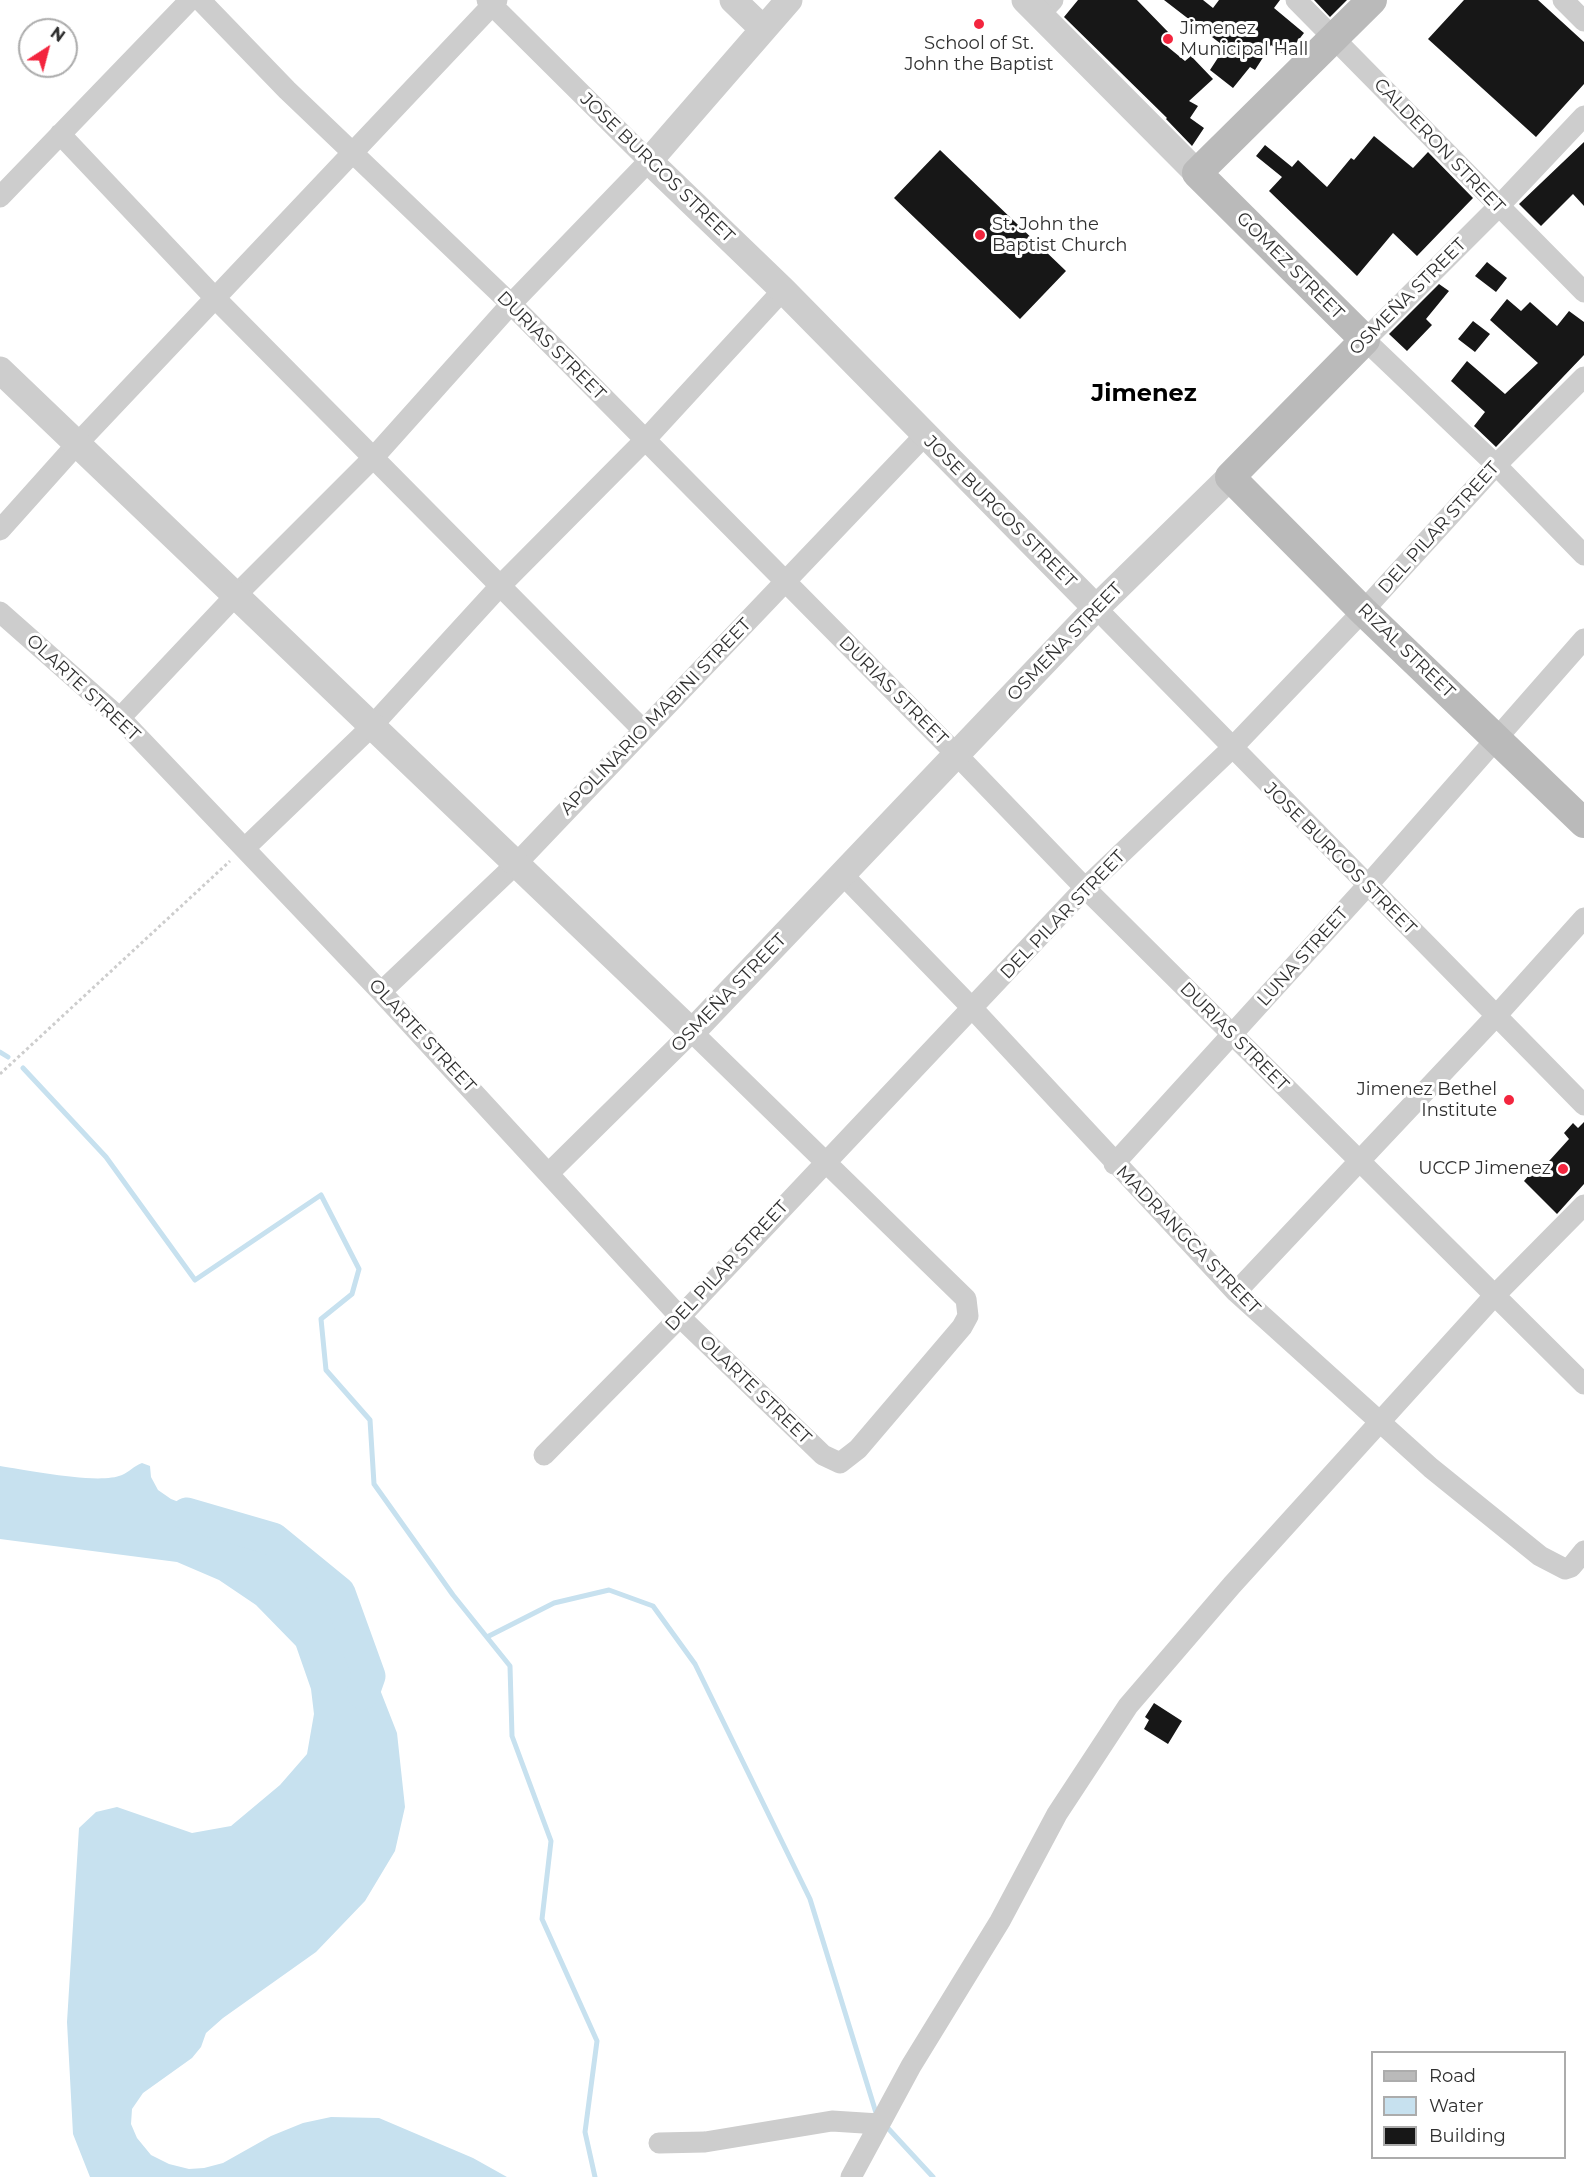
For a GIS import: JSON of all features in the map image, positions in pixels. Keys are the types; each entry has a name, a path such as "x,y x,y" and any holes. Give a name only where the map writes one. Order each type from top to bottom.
{"main road":[{"path":"1197,173 1372,0"},
{"name":"GOMEZ STREET","path":"1197,173 1365,340"},
{"name":"OSMEÑA STREET","path":"1230,477 1365,340"},
{"name":"RIZAL STREET","path":"1230,477 1364,611 1584,823"}],"street":[{"path":"0,197 190,0"},
{"name":"DURIAS STREET","path":"200,0 352,153 511,304 784,583 956,754 1085,888 1584,1384"},
{"path":"733,0 763,29"},
{"path":"120,718 236,595 374,457 511,304 649,161 789,0"},
{"name":"CALDERON STREET","path":"1296,0 1584,292"},
{"path":"1563,0 1584,21"},
{"path":"0,530 77,444 492,2"},
{"name":"JOSE BURGOS STREET","path":"492,2 649,161 783,290 1584,1105"},
{"name":"GOMEZ STREET","path":"1039,5 1197,173"},
{"name":"OSMEÑA STREET","path":"1365,340 1498,207 1584,116"},
{"path":"60,134 215,298 643,730"},
{"path":"245,848 372,727 500,586 645,440 783,290"},
{"name":"GOMEZ STREET","path":"1365,340 1496,465 1584,555"},
{"path":"0,370 517,863 826,1162"},
{"name":"DEL PILAR STREET","path":"544,1455 680,1317 1085,888 1232,748 1364,611 1496,465 1584,377"},
{"name":"APOLINARIO MABINI STREET","path":"381,992 517,863 924,436"},
{"name":"OSMEÑA STREET","path":"550,1172 692,1032 1096,608 1230,477"},
{"name":"OLARTE STREET","path":"0,612 120,718 550,1172 680,1317 823,1455 840,1463 858,1449 962,1327 968,1316 968,1306 966,1299 920,1251 826,1162"},
{"name":"LUNA STREET","path":"1114,1164 1367,886 1584,639"},
{"name":"MADRANGCA STREET","path":"843,875 973,1009 1114,1164 1236,1293 1380,1424 1540,1556 1565,1569 1571,1567 1584,1551"},
{"path":"1236,1293 1358,1160 1496,1016 1584,918"},
{"path":"851,2177 911,2066 1000,1921 1057,1814 1122,1716 1232,1585 1494,1296 1584,1205"},
{"path":"658,2143 705,2142 832,2121 879,2124"}],"path":[{"path":"0,1074 245,848"}],"water":[{"path":"142,1463 150,1466 151,1477 158,1490 171,1499 220,1518 245,1541 269,1543 291,1567 300,1569 331,1599 377,1682 397,1733 405,1807 395,1851 365,1901 316,1952 223,2018 206,2033 201,2047 192,2058 143,2093 132,2109 131,2124 137,2138 151,2155 169,2164 189,2169 204,2168 223,2163 271,2136 303,2123 331,2117 379,2118 473,2158 507,2177 90,2177 73,2134 67,2022 79,1828 96,1812 117,1807 192,1833 231,1826 280,1785 307,1754 314,1714 311,1689 296,1646 256,1605 219,1580 177,1562 0,1539 0,1466 80,1478 111,1478 122,1475"}],"building":[{"path":"1078,0 1137,0 1170,34 1163,43 1185,61 1191,56 1213,79 1189,101 1198,106 1190,118 1204,128 1192,146 1167,118 1064,17"},
{"path":"1164,0 1203,0 1213,8 1219,0 1280,0 1274,8 1304,33 1286,56 1271,45 1255,70 1250,67 1233,88 1210,70 1225,47"},
{"path":"1314,0 1347,0 1330,17"},
{"path":"1464,0 1538,0 1584,42 1584,84 1536,137 1428,39"},
{"path":"1374,136 1413,168 1428,152 1473,198 1417,256 1393,233 1357,276 1269,191 1282,177 1256,156 1265,145 1292,167 1298,160 1327,187 1351,158 1354,160"},
{"path":"1584,142 1584,206 1573,194 1541,226 1519,204"},
{"name":"St. John the Baptist Church","path":"940,150 1066,271 1020,319 894,198"},
{"path":"1487,262 1507,278 1496,292 1475,276"},
{"path":"1439,284 1449,291 1426,319 1432,325 1407,351 1389,334"},
{"path":"1507,299 1521,311 1530,302 1557,326 1569,311 1584,322 1584,355 1496,447 1474,426 1485,412 1451,381 1467,361 1505,394 1538,363 1490,320"},
{"path":"1473,321 1490,334 1475,352 1458,339"},
{"name":"UCCP Jimenez","path":"1584,1122 1584,1184 1557,1214 1524,1181 1536,1167 1540,1171 1569,1139 1564,1133 1573,1123 1578,1128"},
{"path":"1154,1703 1182,1721 1168,1744 1144,1729 1149,1720 1145,1717"}],"waterway":[{"path":"0,1052 8,1057"},
{"path":"23,1068 106,1157 195,1280 321,1195 359,1269 352,1294 321,1319 326,1370 370,1420 374,1484 453,1595 510,1666 512,1736 551,1841 542,1919 597,2041 585,2132 595,2177"},
{"path":"187,1514 273,1539 339,1593 369,1676 363,1693"},
{"path":"487,1637 554,1603 609,1590 653,1606 695,1664 810,1899 877,2116"},
{"path":"885,2125 933,2177"}],"place":[{"name":"School of St. John the Baptist","path":"979,24"},
{"name":"Jimenez Municipal Hall","path":"1168,39"},
{"name":"St. John the Baptist Church","path":"980,235"},
{"name":"Jimenez Bethel Institute","path":"1509,1100"},
{"name":"UCCP Jimenez","path":"1563,1169"}],"district":[{"name":"Jimenez","path":"1144,394"}]}
